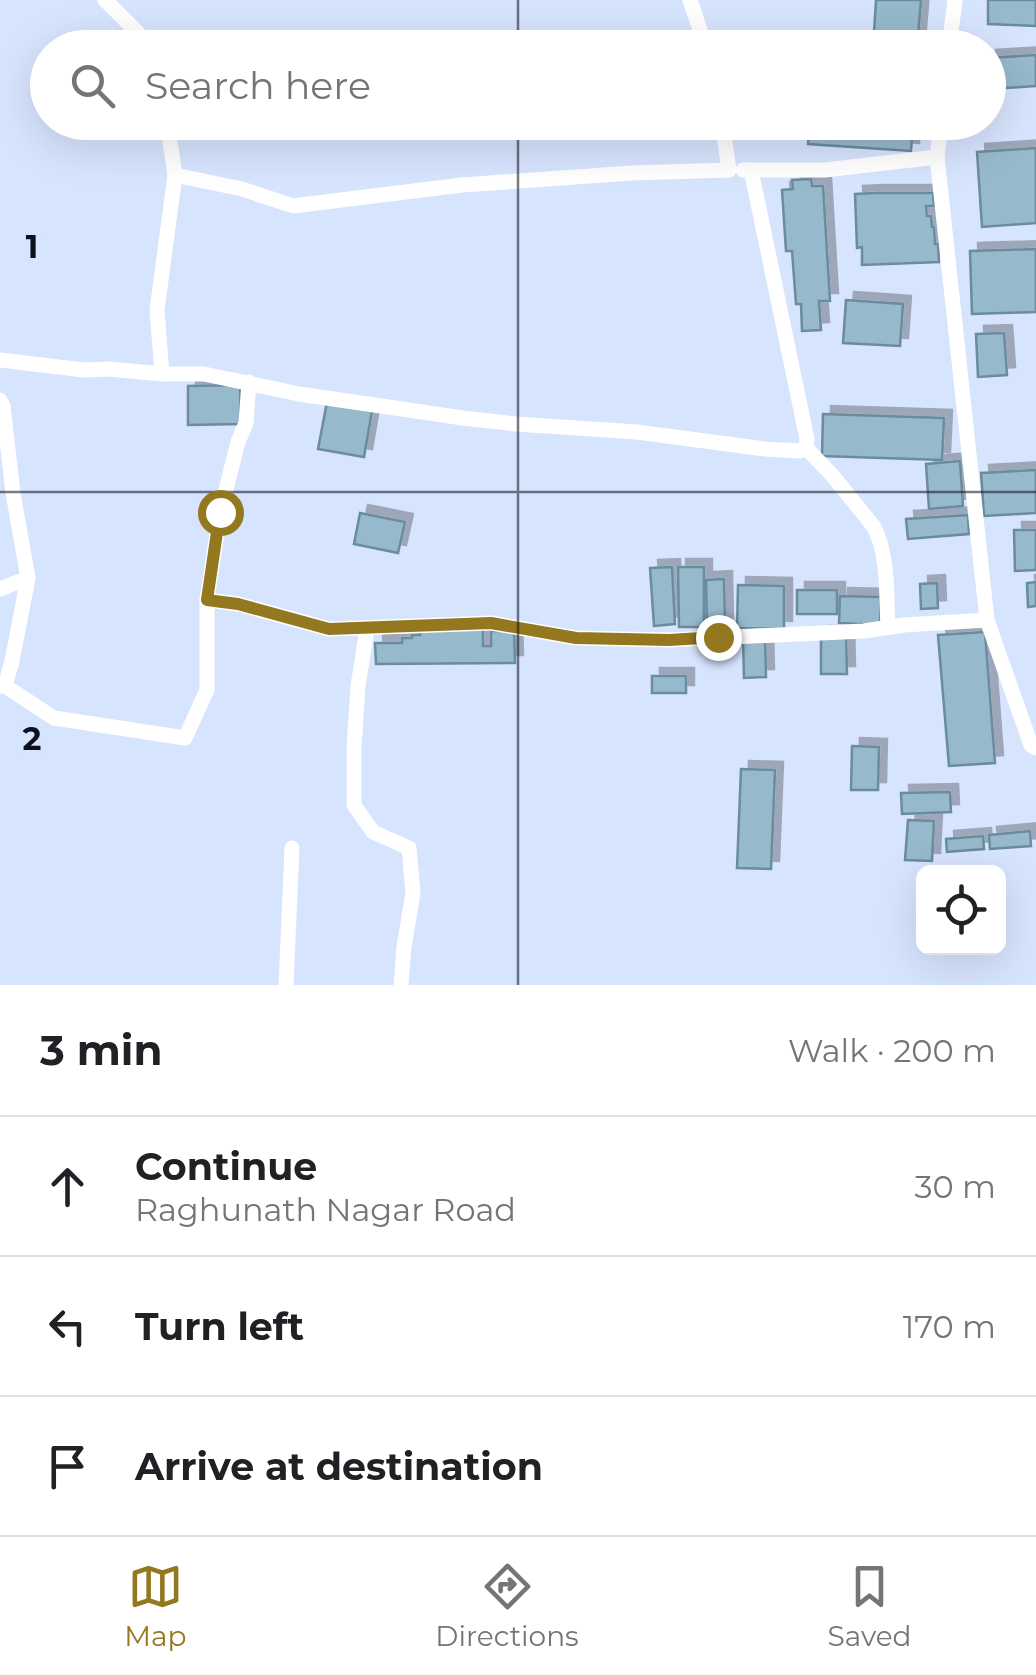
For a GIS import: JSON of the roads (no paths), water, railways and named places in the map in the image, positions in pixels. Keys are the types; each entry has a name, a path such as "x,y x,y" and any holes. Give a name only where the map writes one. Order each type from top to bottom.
{"street":[{"path":"105,0 135,30"},
{"path":"690,0 700,30"},
{"path":"951,30 954,0"},
{"path":"162,374 156,310 175,175 170,140"},
{"path":"725,140 729,170"},
{"path":"938,140 936,158 987,620 1031,745 1036,748"},
{"path":"175,175 242,189 293,206 462,185 632,174 825,170 936,158"},
{"path":"0,360 84,370 204,374 299,394 463,418 638,432 800,452 806,448 807,439 751,170"},
{"path":"0,400 28,578 12,661 2,686 54,718 186,738 207,690 207,600 220,512 246,423 248,382"},
{"path":"806,448 879,536 888,627"},
{"path":"0,589 28,578"},
{"path":"207,600 238,604 329,629 491,623 576,638 669,640 987,620"},
{"path":"367,629 355,731 354,805 373,832 409,848 413,893 401,985"},
{"path":"286,985 292,848"}]}
